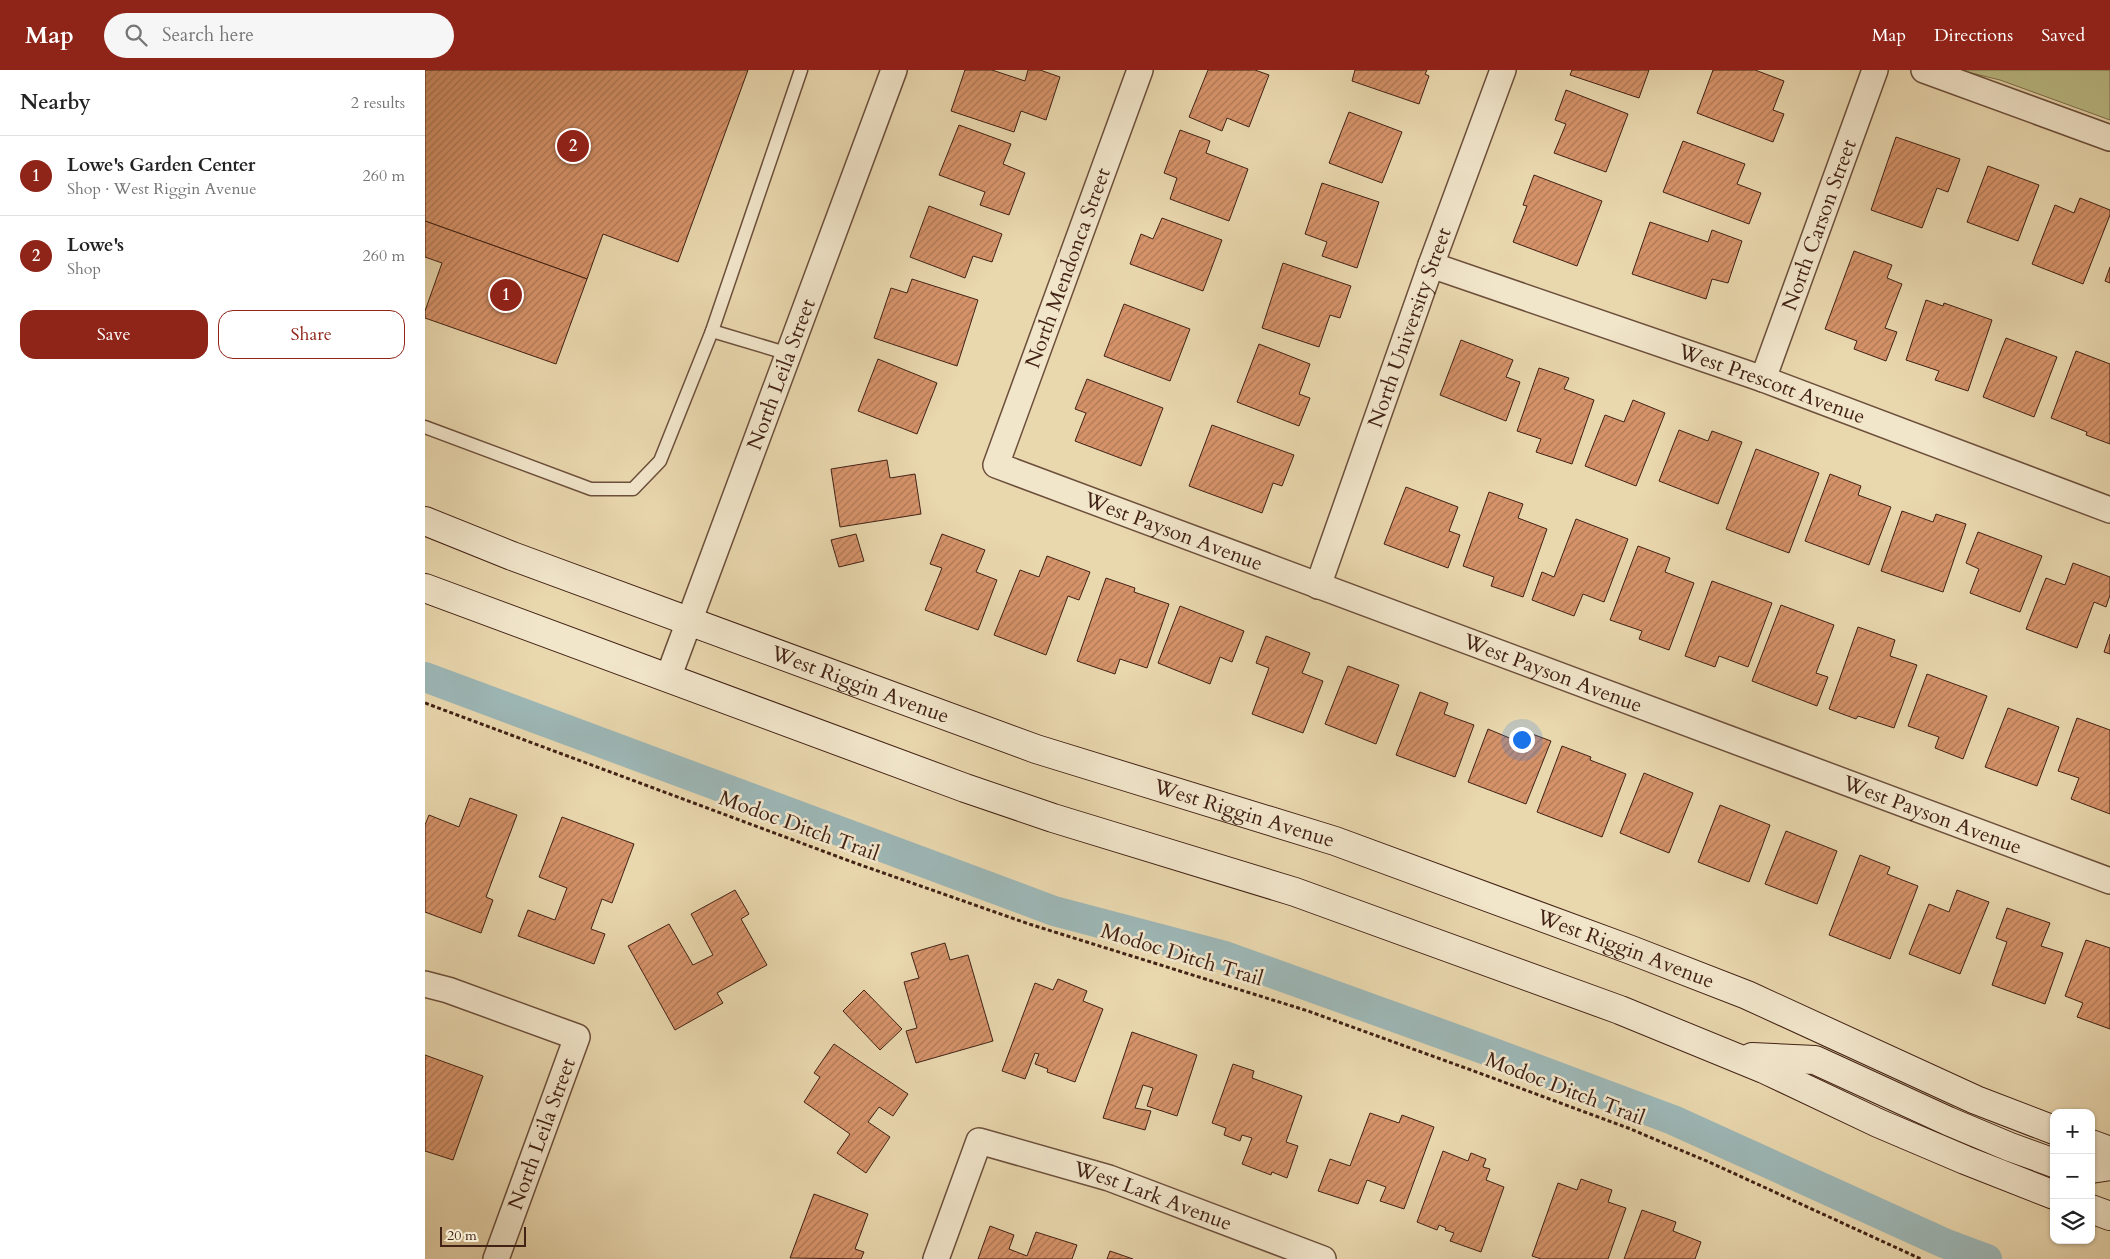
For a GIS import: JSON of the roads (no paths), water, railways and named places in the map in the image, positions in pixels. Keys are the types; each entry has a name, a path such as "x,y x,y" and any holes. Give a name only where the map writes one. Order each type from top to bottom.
{"main road":[{"name":"West Riggin Avenue","path":"425,521 689,622 1036,749 1335,841 1631,950 1747,995 1976,1100 2050,1128"},
{"path":"425,588 1025,808 1353,911 1620,1010 1736,1057 1928,1144 2050,1193"},
{"path":"1736,1057 1815,1060 1948,1121 2009,1147 2050,1162"},
{"path":"2095,1145 2110,1151"},
{"path":"2095,1168 2110,1166"},
{"path":"2095,1210 2110,1216"}],"street":[{"name":"North Leila Street","path":"668,678 894,70"},
{"name":"North Mendonca Street","path":"996,465 1140,70"},
{"name":"North University Street","path":"1318,586 1431,265 1503,70"},
{"name":"North Carson Street","path":"1763,379 1875,70"},
{"path":"1924,70 2110,138"},
{"name":"West Prescott Avenue","path":"1431,265 1763,379 2110,510"},
{"name":"West Payson Avenue","path":"996,465 2110,881"},
{"name":"North Leila Street","path":"425,984 448,990 577,1037 497,1259"},
{"name":"West Lark Avenue","path":"936,1259 979,1141 1109,1178 1323,1259"}],"lane":[{"path":"425,427 591,489 633,489 660,461 712,331 801,70"},
{"path":"712,331 789,354"}],"waterway":[{"path":"425,677 1054,911 1225,956 1494,1053 1673,1120 1944,1243 1987,1259"}],"place":[{"name":"Lowe's","path":"573,146"},
{"name":"Lowe's Garden Center","path":"506,295"}]}
